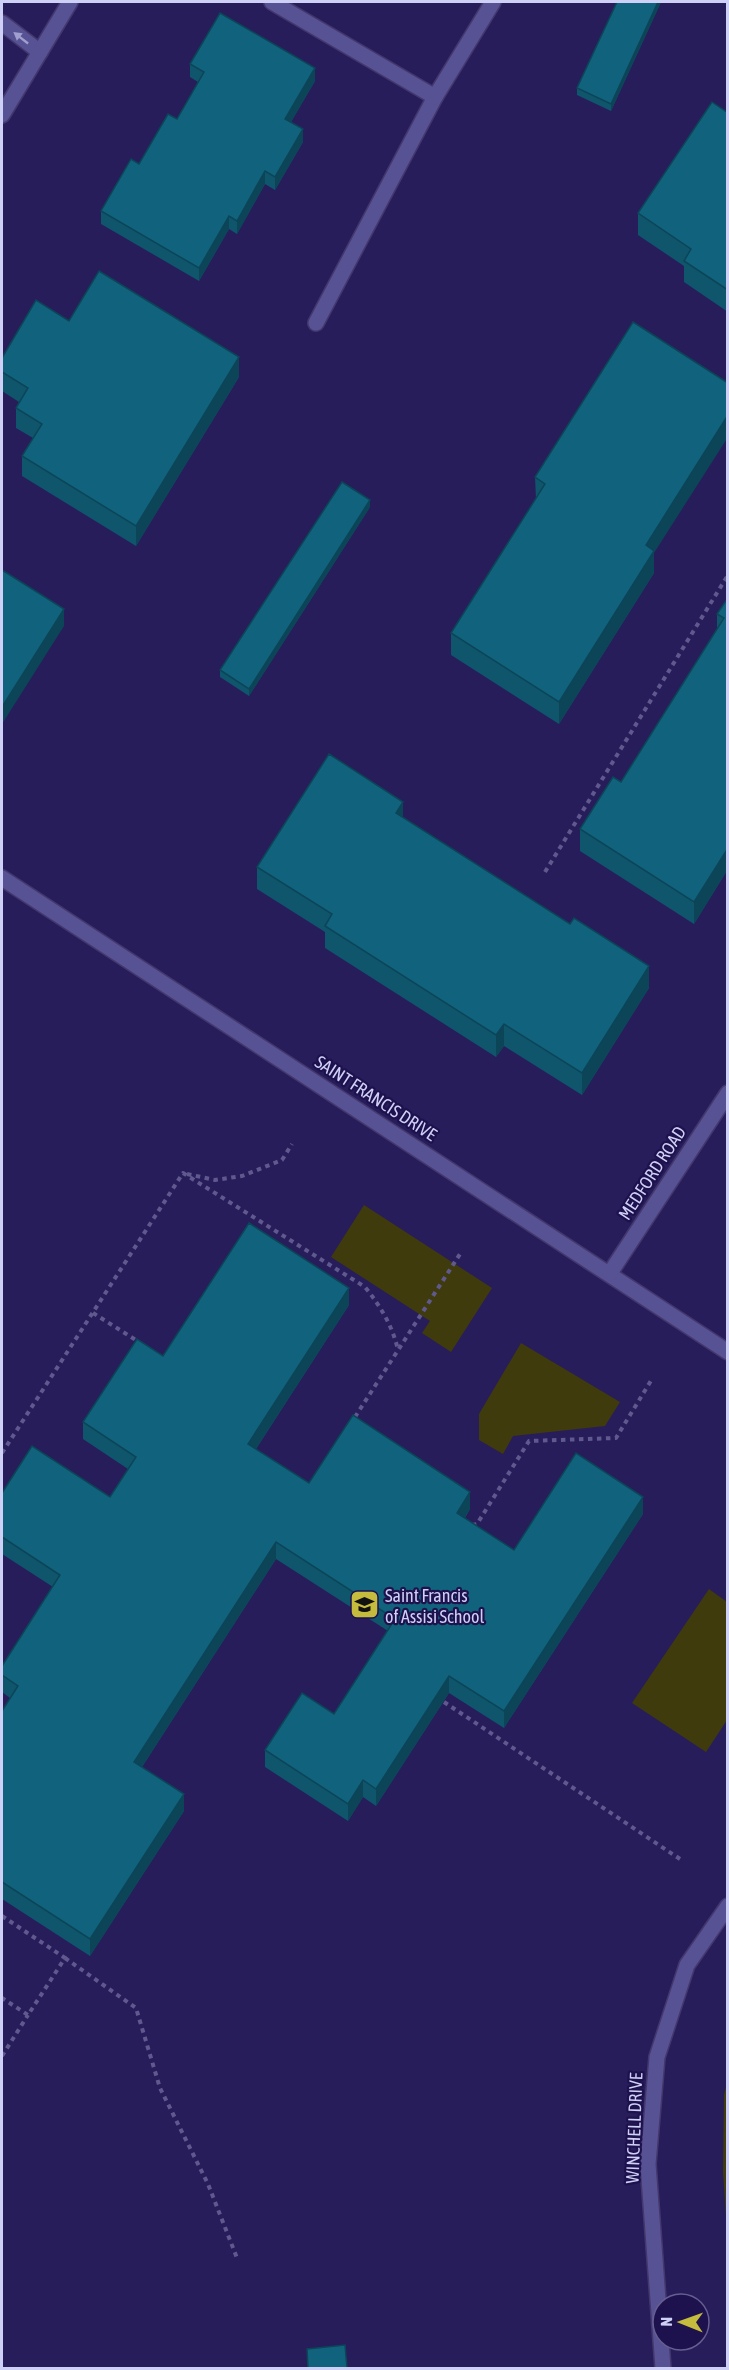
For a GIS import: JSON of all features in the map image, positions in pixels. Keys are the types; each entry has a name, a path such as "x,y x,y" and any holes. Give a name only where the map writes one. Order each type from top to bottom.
{"street":[{"path":"2,115 70,2"},
{"path":"272,2 435,97"},
{"path":"316,323 435,97 493,2"},
{"path":"2,23 40,52"},
{"name":"SAINT FRANCIS DRIVE","path":"2,878 728,1352"},
{"name":"MEDFORD ROAD","path":"610,1274 728,1094"},
{"name":"WINCHELL DRIVE","path":"663,2368 648,2164 657,2057 687,1965 728,1906"}],"path":[{"path":"545,872 728,575"},
{"path":"183,1173 215,1180 242,1176 282,1160 292,1144"},
{"path":"2,1453 183,1173"},
{"path":"183,1173 365,1287 382,1309 394,1334 398,1350"},
{"path":"355,1417 460,1254"},
{"path":"93,1312 141,1343"},
{"path":"467,1527 477,1524 529,1441 616,1438 652,1379"},
{"path":"444,1702 680,1859"},
{"path":"2,1916 136,2008 160,2088 208,2184 237,2258"},
{"path":"2,2056 65,1958"},
{"path":"2,1998 28,2015"}],"shaded area":[{"path":"364,1205 492,1288 451,1352 422,1333 430,1321 331,1257"},
{"path":"521,1343 620,1402 605,1426 513,1436 503,1454 479,1440 479,1414"},
{"path":"709,1589 727,1602 727,1720 706,1752 632,1703"},
{"path":"727,2083 727,2231 723,2172 724,2095"}],"building":[{"path":"617,2 658,2 611,104 577,88"},
{"path":"220,13 315,68 285,119 303,129 275,177 265,171 237,221 229,216 199,268 101,211 131,159 139,164 168,114 177,119 204,72 190,64"},
{"path":"712,102 728,113 728,290 684,261 691,249 638,213"},
{"path":"99,271 239,357 136,526 22,456 42,424 16,408 28,388 2,372 2,358 36,300 69,321"},
{"path":"633,322 728,383 728,415 646,545 654,551 559,702 451,633 545,484 535,477"},
{"path":"342,482 370,500 249,689 220,670"},
{"path":"2,570 64,609 2,707"},
{"path":"728,598 728,848 694,902 580,829 613,777 621,782 724,618 717,614"},
{"path":"329,754 403,802 396,813 570,924 574,918 649,966 582,1073 504,1024 496,1035 325,926 332,914 257,867"},
{"path":"249,1223 349,1288 248,1444 309,1483 353,1415 470,1492 457,1513 514,1550 576,1453 643,1497 504,1711 449,1676 376,1789 363,1780 348,1804 265,1750 302,1693 334,1714 395,1619 276,1542 134,1762 184,1794 90,1939 2,1882 2,1711 18,1686 2,1675 2,1666 60,1575 2,1537 2,1493 32,1446 110,1497 136,1457 83,1422 137,1339 163,1356"},
{"path":"345,2345 347,2368 308,2368 307,2349"}],"place":[{"name":"Saint Francis of Assisi School","path":"364,1605"}]}
